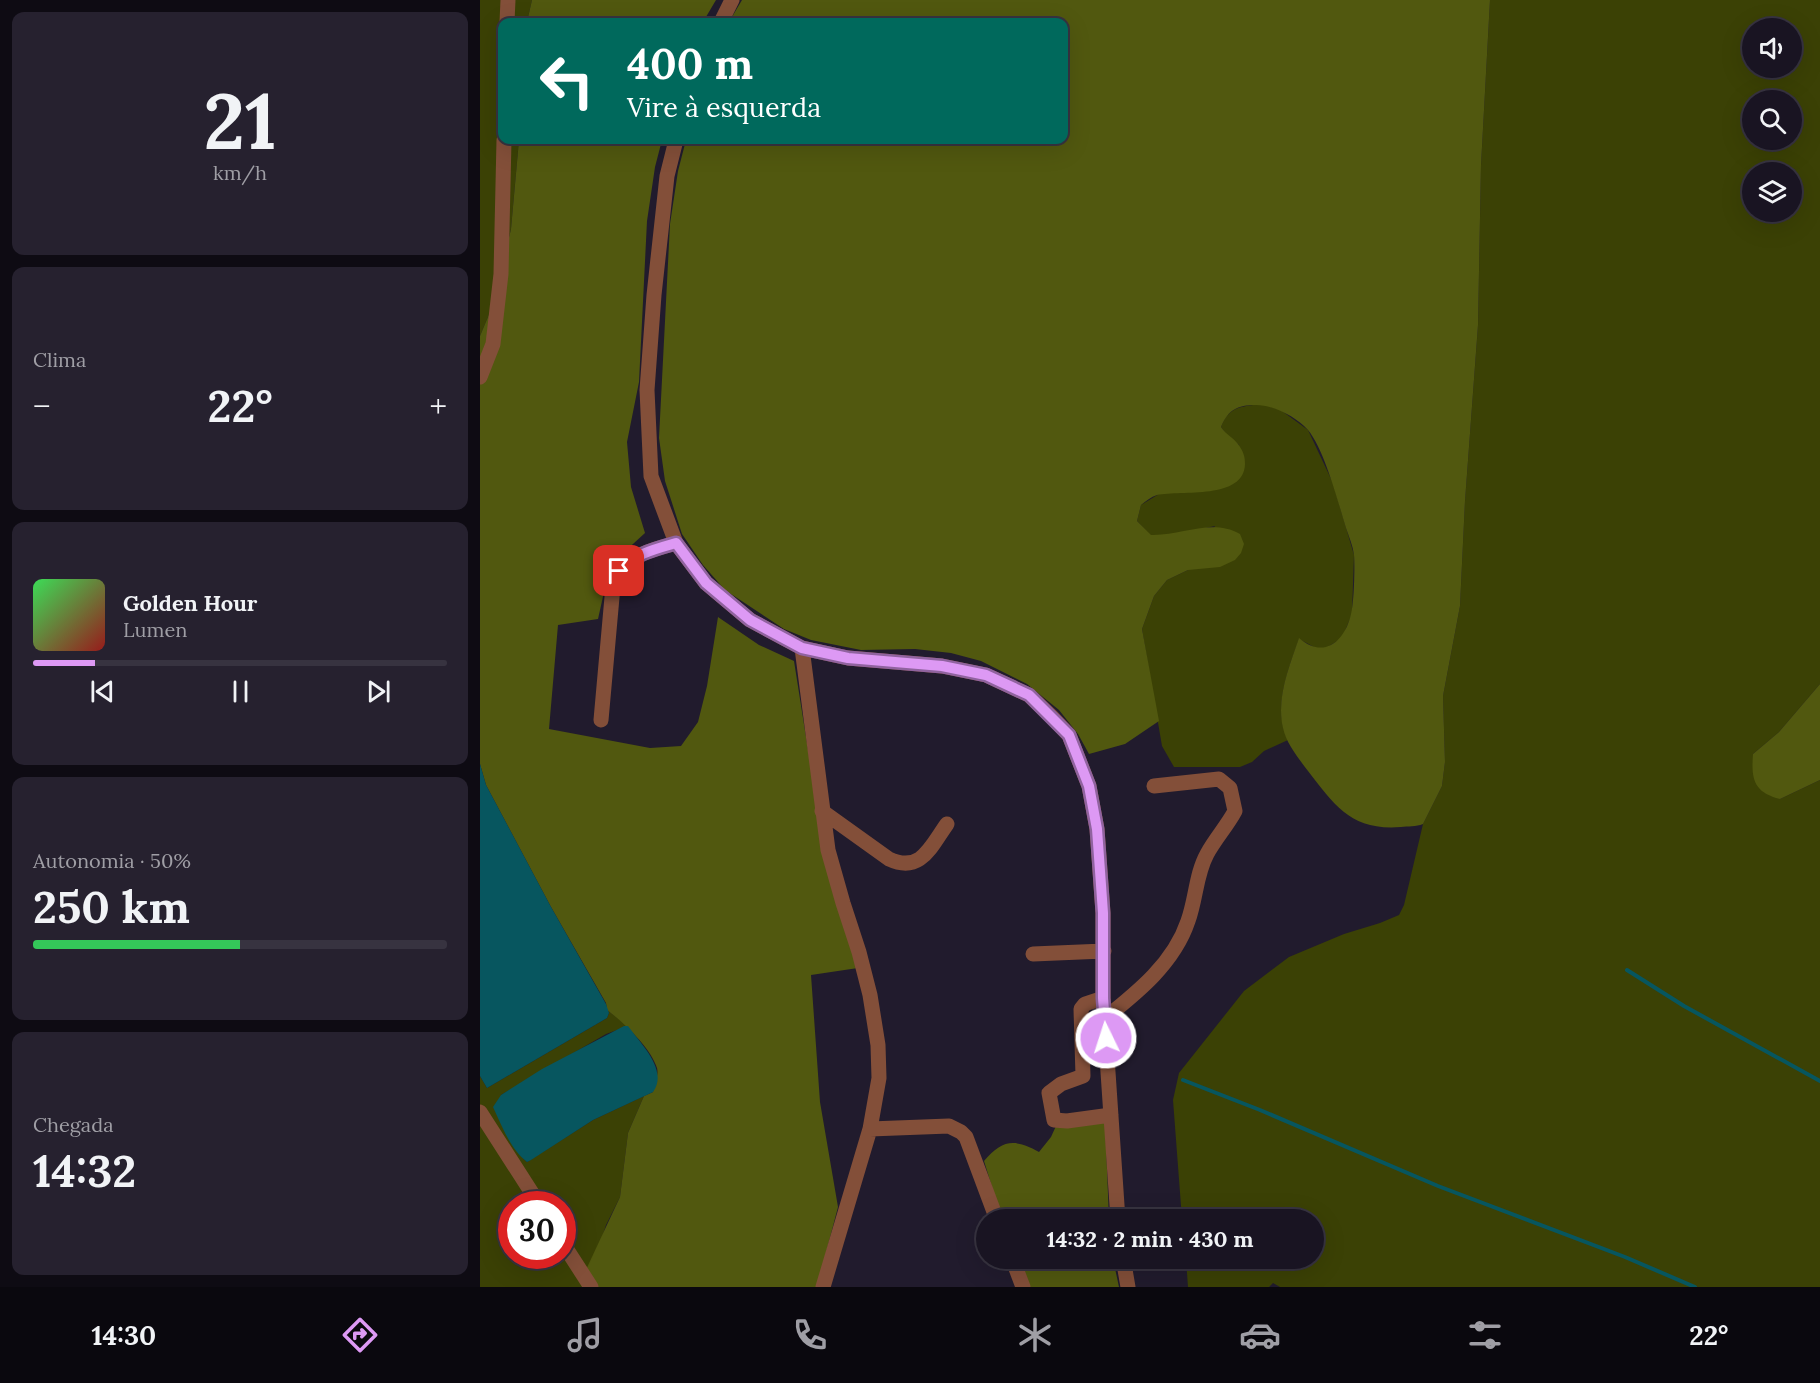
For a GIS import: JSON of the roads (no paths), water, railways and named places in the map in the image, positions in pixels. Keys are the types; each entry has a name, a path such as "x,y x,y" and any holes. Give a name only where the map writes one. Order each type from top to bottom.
{"street":[{"path":"507,18 508,0"},
{"path":"723,18 732,0"},
{"path":"480,377 493,344 501,274 504,144"},
{"path":"675,144 667,176 654,295 647,390 651,476 676,543 706,583 750,620 802,648 848,658 942,666 986,675 1029,695 1069,735 1089,786 1097,829 1104,951 1104,1018 1117,1209"},
{"path":"601,720 613,586 619,571 627,562 645,552 676,543"},
{"path":"802,648 828,850 859,952 870,995 878,1045 879,1078 870,1129 823,1287"},
{"path":"1104,1018 1140,989 1170,956 1188,922 1207,854 1235,810 1230,788 1219,779 1154,786"},
{"path":"822,811 889,859 899,863 909,864 920,860 947,824"},
{"path":"1033,954 1104,951"},
{"path":"1103,998 1081,1009 1083,1076 1061,1084 1049,1093 1053,1120 1067,1121 1111,1115"},
{"path":"480,1112 530,1191"},
{"path":"870,1129 950,1126 961,1132 966,1137 994,1209"},
{"path":"576,1264 591,1287"},
{"path":"1016,1269 1023,1287"},
{"path":"1125,1269 1128,1287"}],"waterway":[{"path":"1627,970 1684,1006 1820,1081"},
{"path":"1183,1080 1260,1110 1438,1186 1625,1257 1695,1287"}]}
